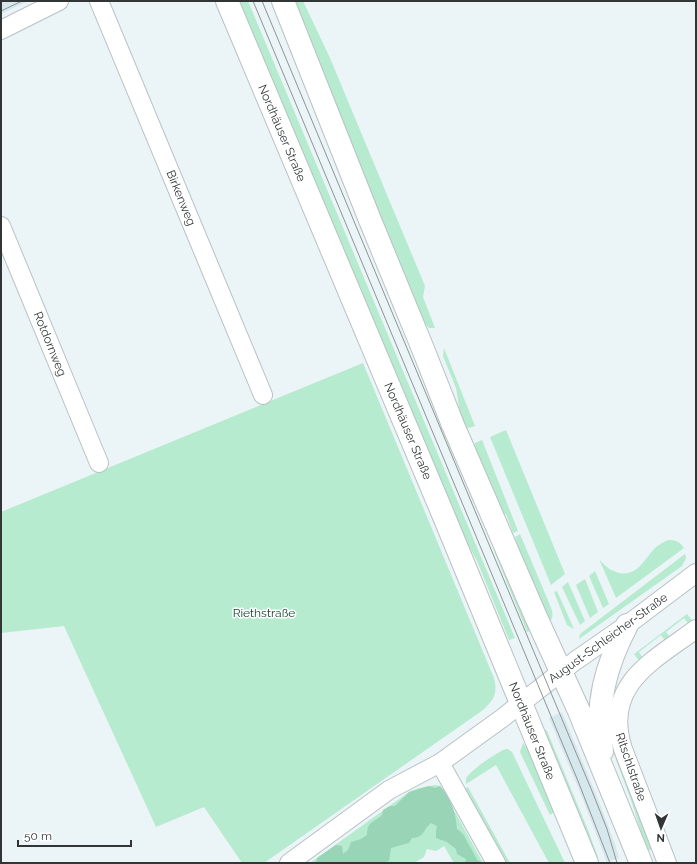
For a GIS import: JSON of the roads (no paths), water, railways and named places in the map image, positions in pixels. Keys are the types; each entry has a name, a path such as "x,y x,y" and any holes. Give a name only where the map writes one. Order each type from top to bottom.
{"main road":[{"name":"Nordhäuser Straße","path":"227,1 445,519 587,863"},
{"path":"283,1 453,425 608,781 641,863"},
{"path":"608,781 600,742 600,705 604,680 608,667 616,646 627,625"}],"street":[{"path":"1,30 59,1"},
{"name":"Birkenweg","path":"99,1 262,395"},
{"name":"Rotdornweg","path":"1,226 99,463"},
{"name":"August-Schleicher-Straße","path":"521,703 696,573"},
{"name":"Ritschlstraße","path":"667,863 622,749 619,737 618,715 624,693 635,676 642,669 696,629"},
{"path":"289,863 389,790 440,763 521,703"},
{"path":"440,763 496,863"}],"tram line":[{"path":"1,11 22,1"},
{"path":"253,1 578,781 610,863"},
{"path":"262,1 592,791 607,829 617,863"}],"park label":[{"name":"Riethstraße","path":"264,613"}]}
